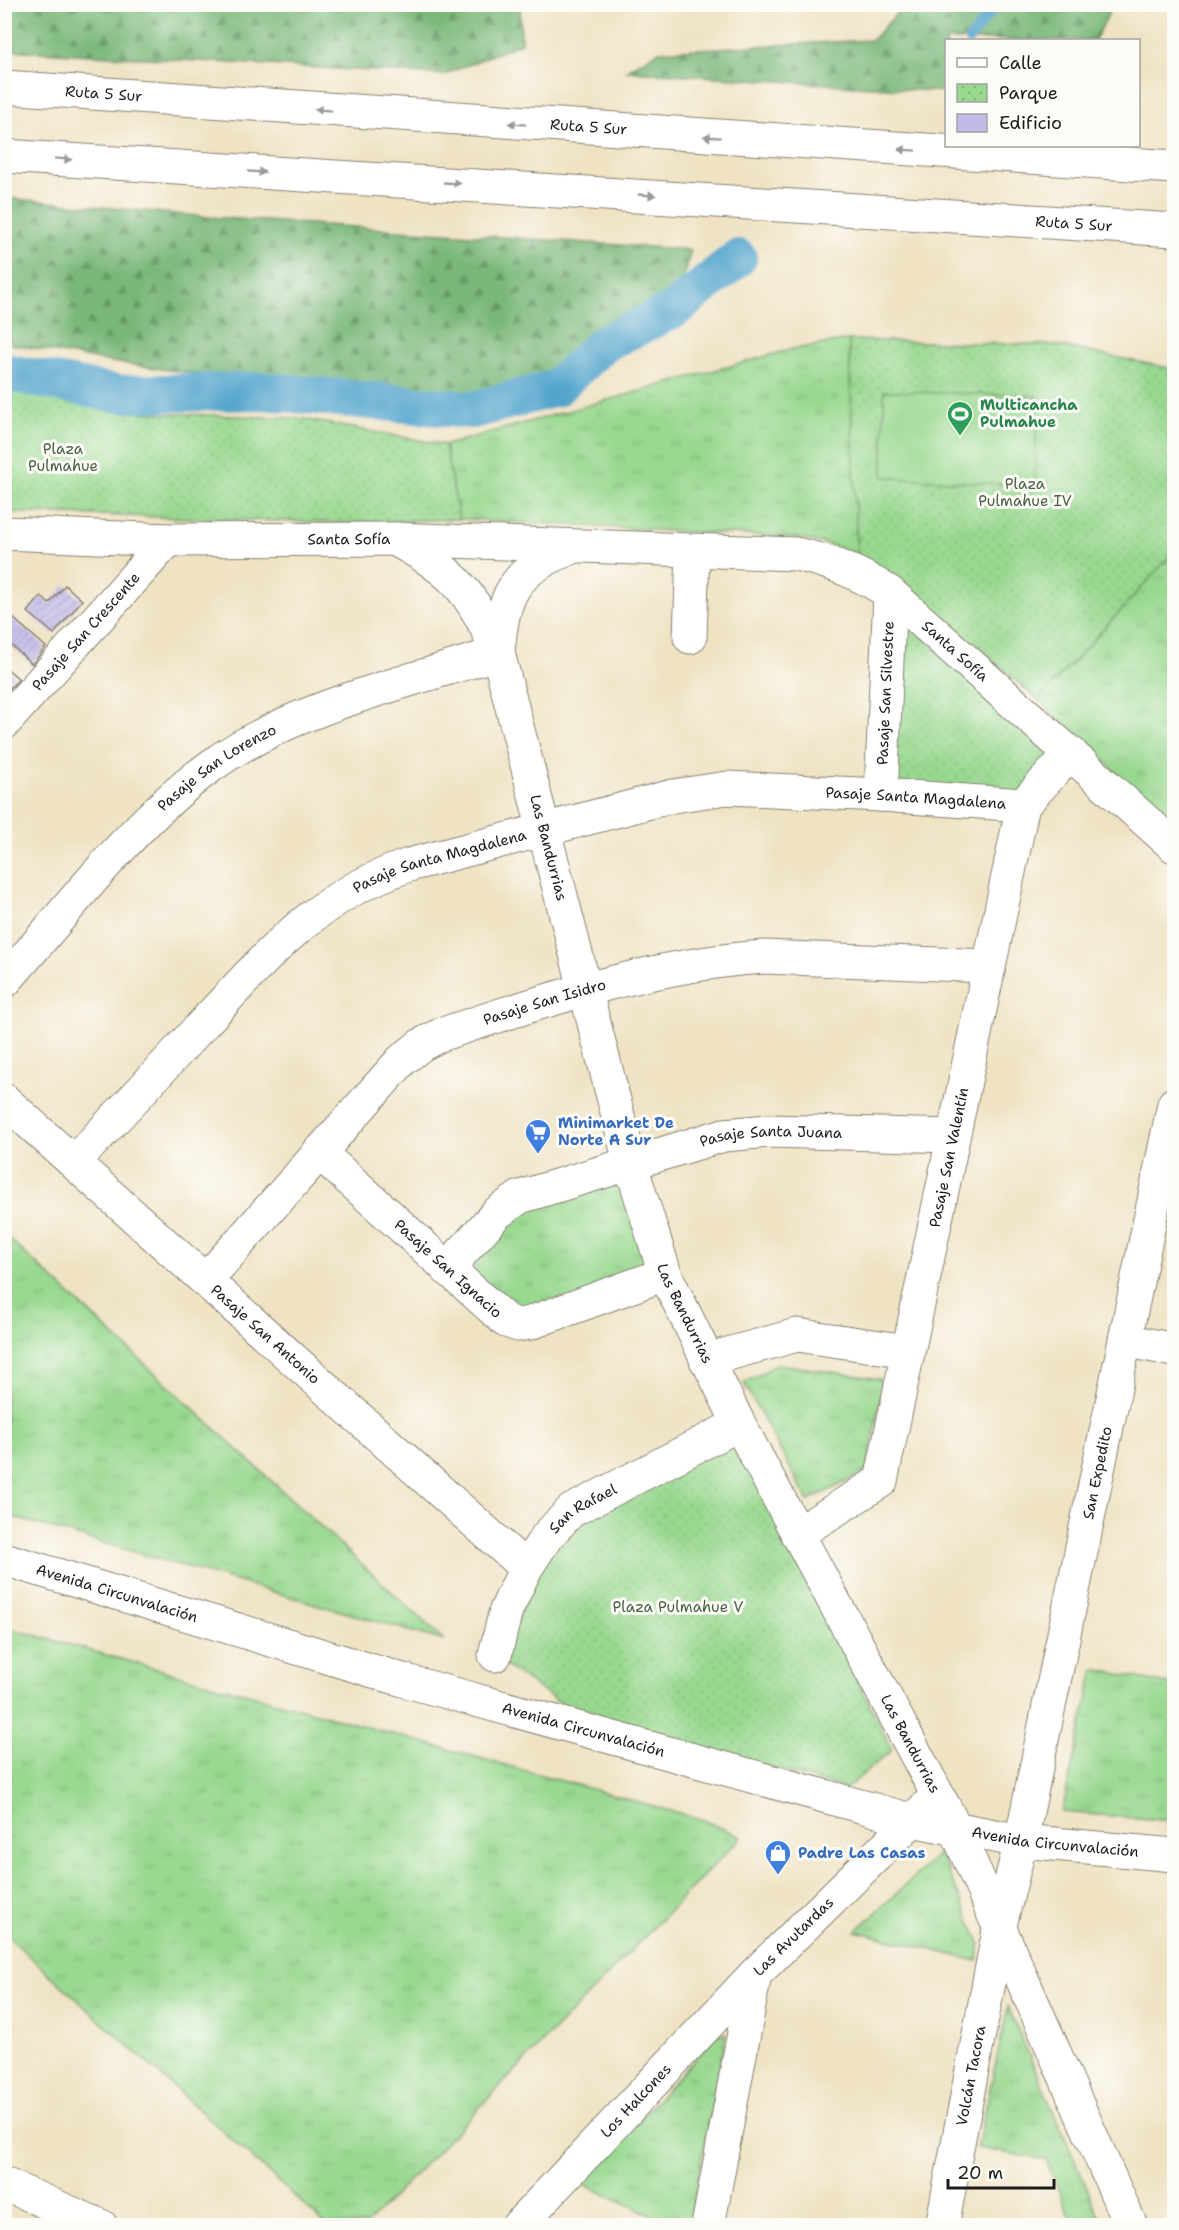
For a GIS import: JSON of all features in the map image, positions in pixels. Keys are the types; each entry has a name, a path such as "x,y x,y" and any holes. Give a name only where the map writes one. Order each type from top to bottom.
{"main road":[{"name":"Ruta 5 Sur","path":"4,87 1174,167"},
{"name":"Ruta 5 Sur","path":"4,156 1174,230"},
{"name":"Santa Sofía","path":"4,533 168,540 394,539 795,554 819,559 867,578 890,593 1174,846"},
{"name":"Las Bandurrias","path":"394,539 432,559 453,576 486,625 498,653 630,1162 665,1274 739,1425 956,1829 1131,2226"},
{"name":"Pasaje San Crescente","path":"4,723 168,540"},
{"name":"Las Bandurrias","path":"498,653 501,614 511,593 526,571 548,557 576,546"},
{"path":"690,637 693,551"},
{"name":"Pasaje San Silvestre","path":"881,795 890,593"},
{"name":"Pasaje San Lorenzo","path":"4,982 165,802 213,765 261,736 309,714 498,653"},
{"path":"1023,805 1071,753"},
{"name":"Pasaje Santa Magdalena","path":"74,1162 272,951 338,896 373,877 543,829 673,796 727,788 881,795 1023,805"},
{"name":"Pasaje San Valentín","path":"797,1534 881,1481 1023,805"},
{"name":"Pasaje San Isidro","path":"206,1280 402,1060 422,1044 475,1023 586,991 699,963 765,957 989,966"},
{"name":"Pasaje San Antonio","path":"4,1100 526,1568"},
{"name":"San Expedito","path":"1022,1841 1174,1104"},
{"name":"Pasaje Santa Juana","path":"447,1269 507,1204 520,1197 724,1135 747,1132 953,1136"},
{"name":"Pasaje San Ignacio","path":"318,1152 506,1321 518,1325 530,1323 665,1274"},
{"path":"706,1359 797,1335 908,1351"},
{"path":"1125,1340 1174,1350"},
{"name":"San Rafael","path":"495,1655 506,1610 526,1568 547,1536 571,1511 739,1425"},
{"name":"Avenida Circunvalación","path":"4,1559 403,1680 911,1820 1022,1841 1174,1855"},
{"name":"Las Avutardas","path":"708,2226 755,1974 938,1796"},
{"path":"1000,1925 1022,1841"},
{"name":"Volcán Tacora","path":"942,2226 1000,1925"},
{"name":"Los Halcones","path":"518,2226 755,1974"},
{"path":"4,2184 85,2222"}],"green space":[{"path":"4,5 520,5 521,43 444,75 5,50"},
{"path":"905,5 1113,5 1096,39 945,39 945,92 626,71 659,51 872,40"},
{"path":"5,198 208,217 691,250 675,309 604,343 556,388 435,407 112,362 5,343"},
{"path":"849,340 857,554 827,544 797,538 459,519 445,445 788,350"},
{"name":"Plaza Pulmahue IV","path":"849,340 1055,345 1174,369 1174,552 1038,700 930,606 857,554"},
{"name":"Plaza Pulmahue","path":"5,389 121,412 298,418 445,445 459,519 343,523 5,512"},
{"name":"Multicancha Pulmahue","path":"884,391 1037,396 1035,486 883,477"},
{"path":"1174,552 1174,826 1038,700"},
{"path":"901,618 1054,755 1019,796 891,786"},
{"path":"626,1169 659,1270 518,1321 454,1269 499,1216"},
{"path":"5,1235 445,1641 5,1515"},
{"path":"778,1364 880,1379 882,1390 867,1471 808,1501 744,1383"},
{"name":"Plaza Pulmahue V","path":"736,1432 892,1750 846,1789 575,1713 500,1662 550,1541"},
{"path":"5,1627 704,1820 741,1837 366,2225 326,2225 5,1934"},
{"path":"1094,1669 1174,1685 1174,1821 1062,1812"},
{"path":"940,1853 980,1943 977,1961 856,1931"},
{"path":"1008,2007 1103,2225 1073,2225 1046,2160 977,2148"},
{"path":"726,2034 689,2225 674,2225 580,2183 717,2035"}],"building":[{"path":"65,585 82,600 54,634 28,612 41,596 49,604"},
{"path":"13,618 46,647 32,664 12,646 4,651 4,627"},
{"path":"4,666 19,679 4,694"}],"waterway":[{"path":"970,39 997,4"},
{"path":"4,372 117,394 263,391 473,410 556,388 603,344 675,309 738,258"}],"place":[{"name":"Multicancha Pulmahue","path":"960,437"},
{"name":"Minimarket De Norte A Sur","path":"538,1155"},
{"name":"Padre Las Casas","path":"778,1876"}]}
